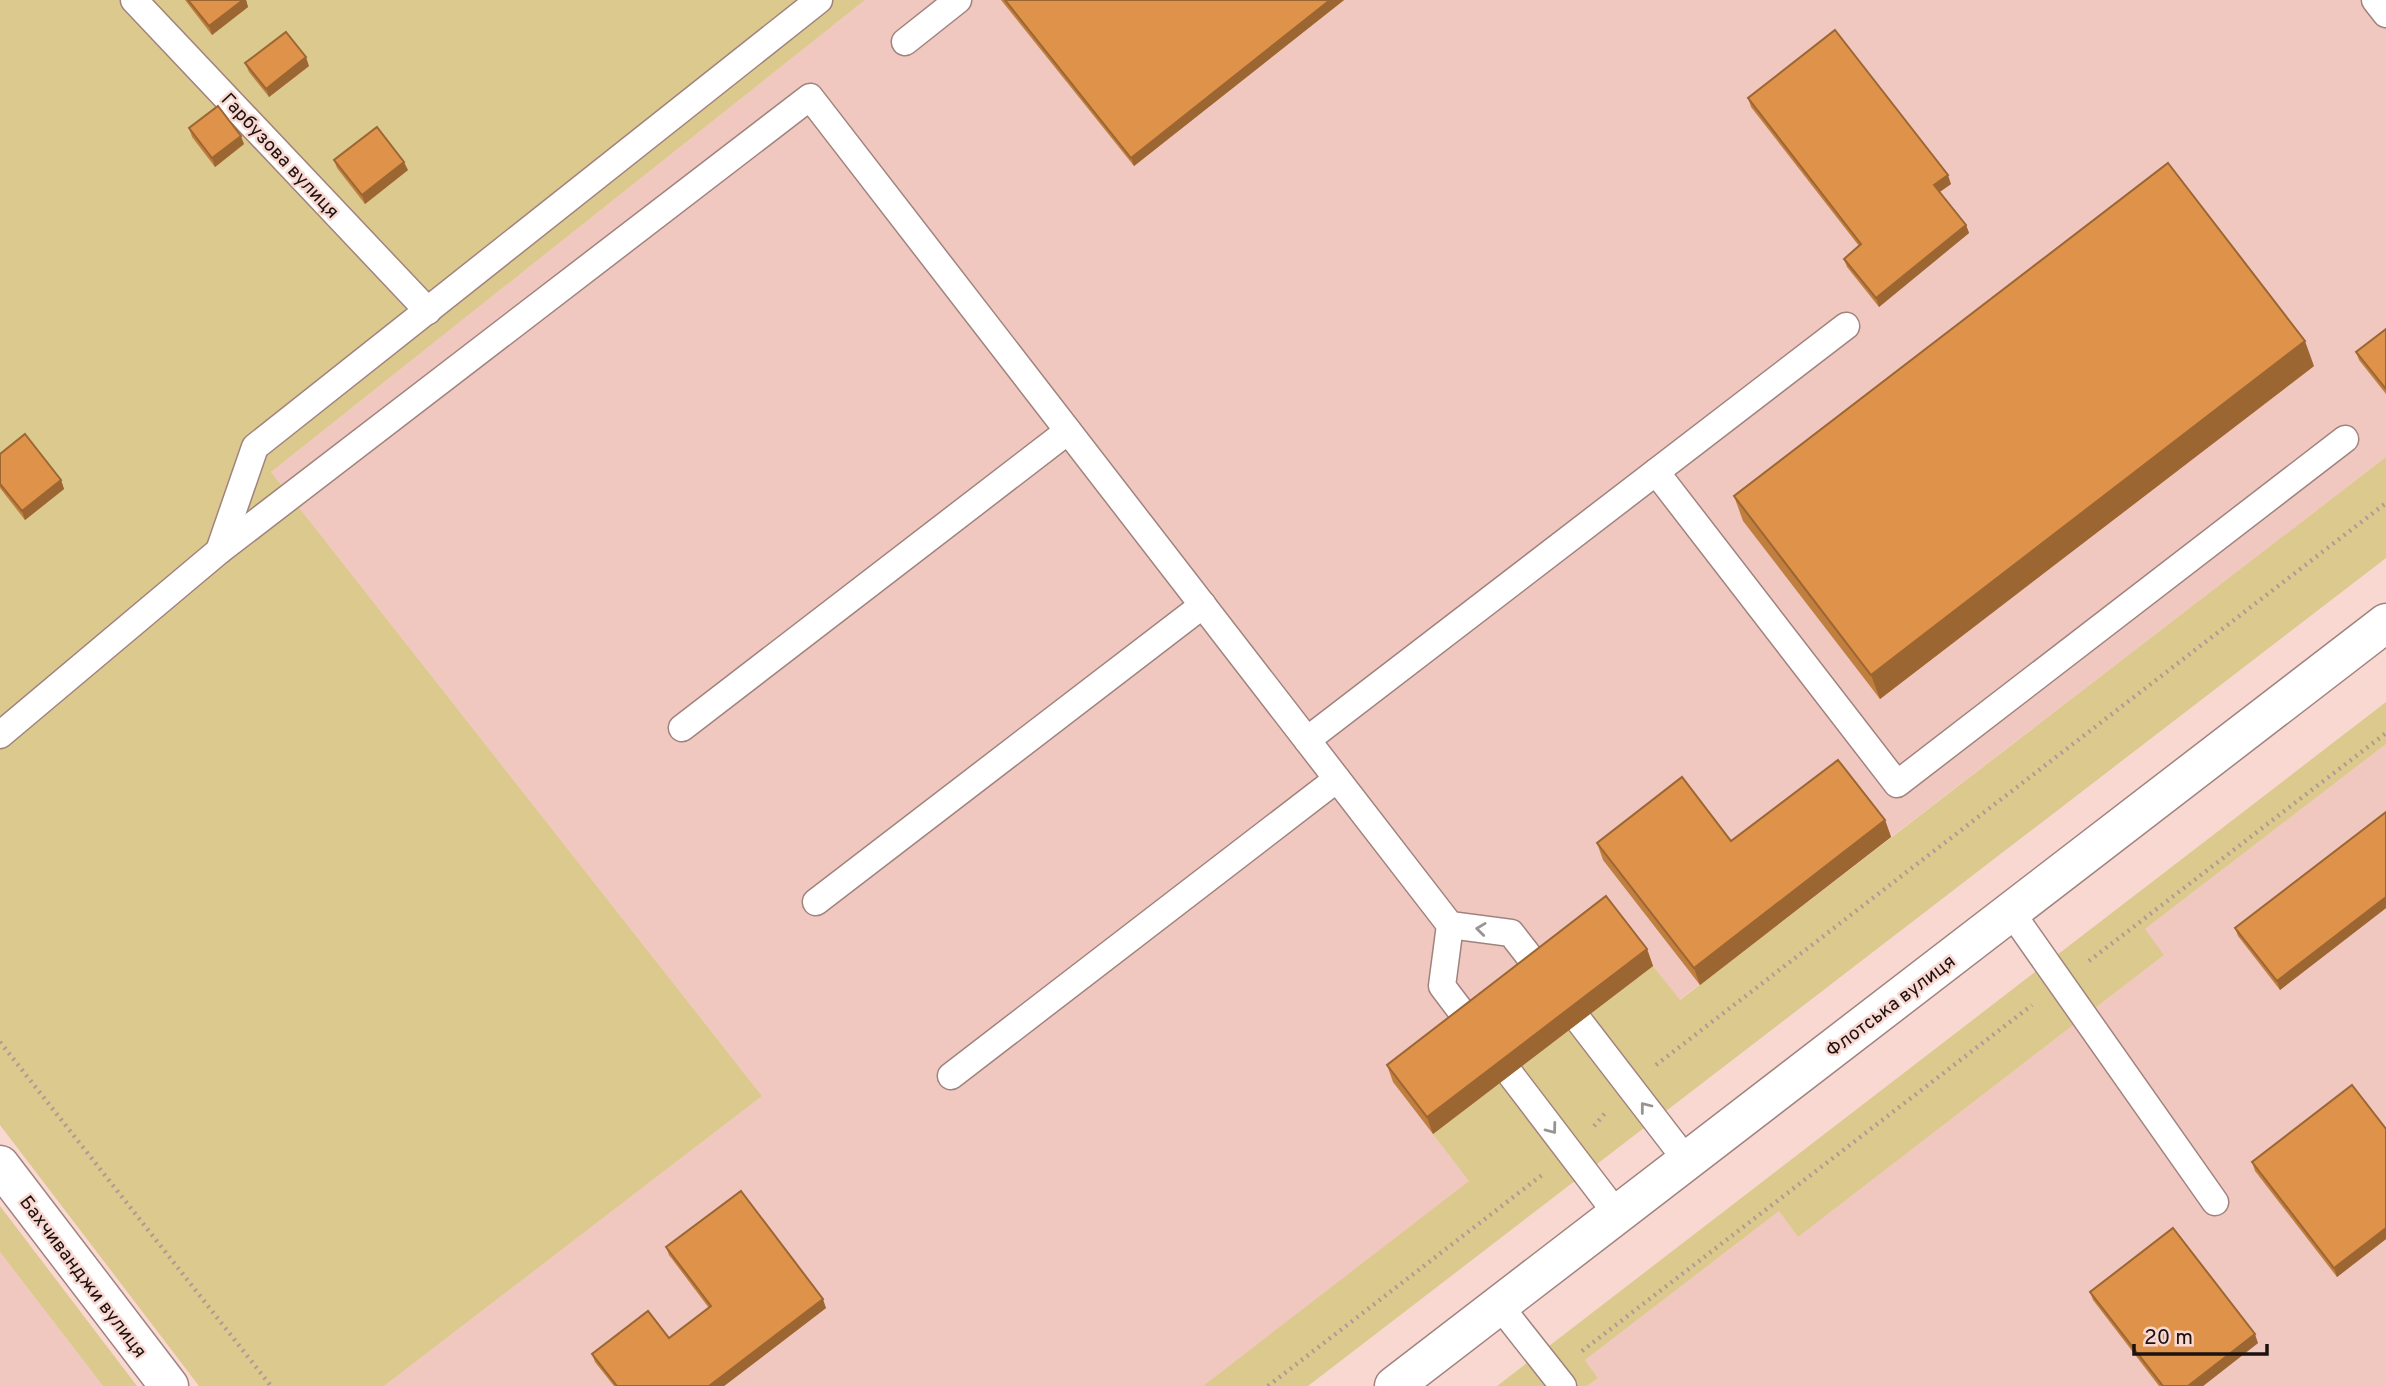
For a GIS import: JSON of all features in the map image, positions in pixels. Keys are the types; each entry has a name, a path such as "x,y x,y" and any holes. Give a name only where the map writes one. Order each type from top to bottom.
{"street":[{"name":"Флотська вулиця","path":"1394,1386 2386,624"},
{"name":"Бахчиванджи вулиця","path":"0,1165 169,1386"}],"lane":[{"name":"Гарбузова вулиця","path":"134,0 428,311"},
{"path":"219,551 255,447 820,0"},
{"path":"905,42 958,0"},
{"path":"2375,0 2386,14"},
{"path":"0,735 219,551 810,97 1450,925 1511,933 1539,969"},
{"path":"1307,740 1846,326"},
{"path":"682,728 1068,431"},
{"path":"1656,472 1896,784 2345,439"},
{"path":"816,902 1203,605"},
{"path":"951,1076 1337,779"},
{"path":"2011,912 2215,1202"},
{"path":"1450,925 1442,986 1470,1023"},
{"path":"1580,1022 1687,1161"},
{"path":"1511,1075 1618,1214"},
{"path":"1499,1305 1558,1380"}],"path":[{"path":"1268,1386 1571,1153 1629,1086 2386,503"},
{"path":"1558,1380 2061,983 2386,733"},
{"path":"0,1042 271,1386"}],"shaded area":[{"path":"0,0 865,0 271,472 762,1096 384,1386 199,1386 0,1125"},
{"path":"865,0 2386,0 2386,457 1679,1000 1653,966 1434,1134 1470,1181 1203,1386 384,1386 762,1096 271,472"},
{"path":"2386,457 2386,558 1308,1386 1203,1386 1469,1181 1433,1134 1653,966 1680,1000"},
{"path":"2386,702 2386,744 2145,929 2164,955 1798,1237 1779,1211 1585,1360 1598,1378 1587,1386 1497,1386"},
{"path":"2386,744 2386,1386 1587,1386 1598,1378 1585,1360 1779,1211 1798,1237 2164,955 2144,930"},
{"path":"0,1206 137,1386 103,1386 0,1252"},
{"path":"0,1252 103,1386 0,1386"}],"building":[{"path":"188,0 243,0 209,26"},
{"path":"1005,0 1330,0 1131,158"},
{"path":"1835,30 1948,175 1934,185 1966,225 1876,298 1844,259 1861,244 1748,98"},
{"path":"286,32 306,57 266,89 245,63"},
{"path":"218,106 241,136 212,158 189,128"},
{"path":"377,127 404,162 362,195 334,160"},
{"path":"2168,163 2305,341 1871,675 1734,496"},
{"path":"2386,329 2386,389 2356,352"},
{"path":"25,434 61,480 22,511 0,484 0,454"},
{"path":"1838,760 1885,820 1694,968 1597,843 1682,777 1731,841"},
{"path":"2386,812 2386,897 2277,981 2235,928"},
{"path":"1606,896 1647,949 1427,1117 1387,1065"},
{"path":"2352,1085 2386,1129 2386,1228 2334,1268 2252,1162"},
{"path":"741,1191 823,1299 709,1386 617,1386 592,1354 648,1311 669,1338 711,1306 666,1247"},
{"path":"2173,1228 2255,1334 2188,1386 2163,1386 2090,1292"}]}
